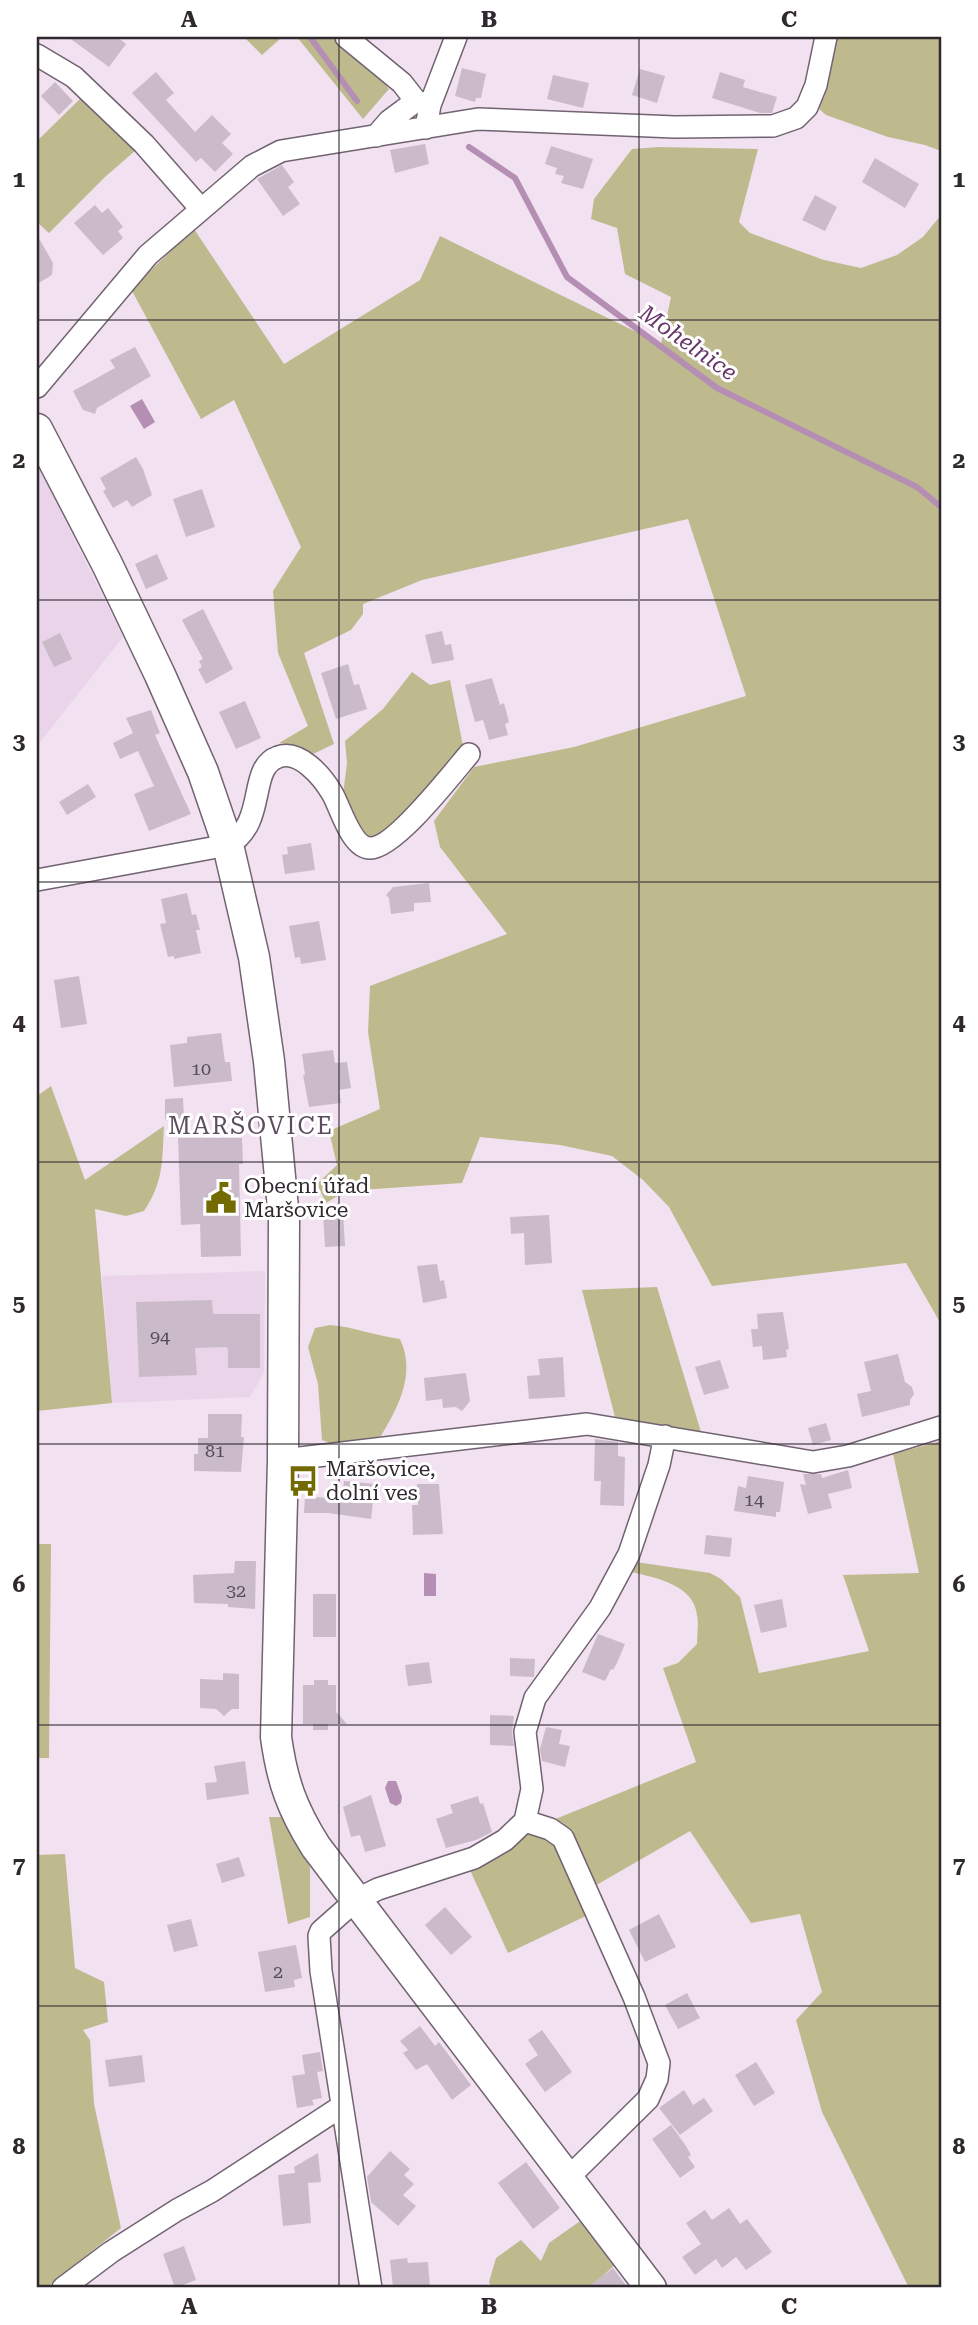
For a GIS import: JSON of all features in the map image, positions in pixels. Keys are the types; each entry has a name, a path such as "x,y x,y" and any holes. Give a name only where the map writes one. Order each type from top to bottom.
{"main road":[{"path":"37,429 107,564 202,772 228,845 254,957 276,1123 284,1219 283,1460 276,1737 287,1794 298,1819 316,1847 650,2288"}],"street":[{"path":"346,37 423,103"},
{"path":"426,128 423,103 456,37"},
{"path":"37,387 148,255 252,166 268,156 281,151 478,119 675,127 773,125 796,118 807,107 816,85 827,37"},
{"path":"37,55 74,77 144,144 201,209"},
{"path":"376,136 389,121 423,103"},
{"path":"37,880 228,845 246,831 252,820 258,783 265,767 276,757 297,756 306,764 332,792 350,831 363,846 371,849 385,843 404,828 469,754"},
{"path":"283,1460 587,1424 813,1462 848,1456 941,1427"},
{"path":"371,2288 321,1970 319,1936 356,1900 378,1889 474,1858 505,1840 525,1821 532,1789 526,1732 535,1698 600,1608 629,1554 659,1465 665,1436"},
{"path":"525,1821 550,1829 563,1838 639,2009 659,2063 657,2079 648,2099 568,2178"},
{"path":"63,2288 111,2252 212,2191 342,2106"}],"shaded area":[{"path":"244,37 282,37 262,55"},
{"path":"297,37 331,37 373,69 389,89 363,119"},
{"path":"835,37 941,37 941,151 888,137 826,115 819,109"},
{"path":"84,95 136,150 49,233 37,222 37,141"},
{"path":"632,149 758,149 739,222 750,233 824,260 861,268 897,255 923,237 941,215 941,1324 906,1263 712,1286 669,1207 643,1180 612,1156 560,1145 480,1137 462,1183 346,1191 326,1203 317,1184 337,1165 329,1131 380,1109 368,1032 370,986 507,934 440,847 434,821 474,767 574,747 746,696 688,519 422,580 363,604 363,614 351,630 304,653 334,744 313,754 297,746 279,743 308,726 278,653 273,591 301,547 234,400 201,419 131,289 194,229 284,364 420,280 440,236 661,344 671,297 625,274 617,228 591,219 594,199"},
{"path":"142,399 155,422 144,429 130,406"},
{"path":"40,470 123,637 37,746 37,471"},
{"path":"412,672 430,685 450,680 464,751 450,759 397,822 378,838 366,839 342,802 347,763 345,741 383,709"},
{"path":"51,1086 85,1180 164,1126 159,1180 144,1211 126,1216 95,1209 112,1403 37,1411 37,1096"},
{"path":"265,1271 264,1373 250,1397 112,1403 102,1276"},
{"path":"657,1287 701,1432 615,1417 582,1290"},
{"path":"330,1325 400,1339 405,1352 406,1377 403,1389 381,1436 341,1447 322,1440 318,1384 308,1347 315,1328"},
{"path":"941,1441 941,2288 909,2288 822,2112 796,2020 822,1992 800,1914 751,1923 690,1831 593,1887 553,1820 696,1762 663,1668 678,1663 697,1644 698,1622 694,1605 689,1596 672,1584 632,1572 636,1562 710,1573 721,1579 740,1597 759,1673 869,1651 843,1575 919,1573 893,1454"},
{"path":"37,1544 51,1544 49,1758 37,1758"},
{"path":"424,1573 436,1574 436,1596 424,1596"},
{"path":"388,1781 396,1781 402,1797 401,1803 396,1806 390,1803 385,1788"},
{"path":"269,1817 282,1817 310,1867 310,1917 288,1924"},
{"path":"527,1834 548,1836 557,1843 586,1916 508,1953 469,1868 510,1847"},
{"path":"65,1854 75,1968 104,1982 108,2022 83,2030 90,2040 94,2104 121,2228 46,2288 37,2288 37,1855"},
{"path":"583,2219 616,2264 589,2288 492,2288 489,2282 496,2258 521,2240 541,2261 549,2243"}],"building":[{"path":"68,37 117,37 126,44 109,67"},
{"path":"462,68 486,74 481,98 476,98 475,102 455,96"},
{"path":"640,69 665,76 657,103 632,95"},
{"path":"156,72 174,93 166,100 195,132 212,115 231,134 222,143 233,154 215,172 201,158 196,162 132,93"},
{"path":"720,72 745,80 743,87 777,97 772,113 760,113 712,98"},
{"path":"553,75 589,83 583,108 547,99"},
{"path":"55,82 73,101 59,115 41,96"},
{"path":"425,144 429,164 395,173 390,150"},
{"path":"551,146 593,159 583,189 561,183 564,176 555,174 557,168 545,164"},
{"path":"875,158 919,184 905,208 862,182"},
{"path":"282,165 294,182 288,187 300,204 283,216 257,179"},
{"path":"815,195 837,207 825,231 802,220"},
{"path":"95,205 102,213 108,208 123,227 118,231 123,238 103,255 74,223"},
{"path":"37,235 53,263 52,275 37,284"},
{"path":"135,347 151,376 97,408 95,414 83,410 73,391 115,368 110,360"},
{"path":"136,457 152,495 132,507 127,500 113,508 103,491 106,489 100,478"},
{"path":"202,489 215,527 186,537 173,499"},
{"path":"157,554 168,579 146,589 135,564"},
{"path":"203,609 233,669 206,684 198,669 202,667 199,661 203,659 182,620"},
{"path":"442,631 445,645 451,644 454,660 432,664 425,635"},
{"path":"60,633 72,659 54,667 42,642"},
{"path":"348,664 354,685 359,684 367,709 336,719 321,673"},
{"path":"492,678 500,705 504,703 509,722 505,724 508,735 489,740 483,720 475,722 465,685"},
{"path":"245,701 261,738 236,749 219,712"},
{"path":"151,710 160,733 155,735 191,814 149,831 134,794 154,786 138,751 120,759 113,743 133,733 126,718"},
{"path":"88,784 96,797 67,815 59,802"},
{"path":"311,843 315,870 285,874 282,855 288,854 287,847"},
{"path":"429,883 431,902 414,903 414,911 391,914 389,898 386,895 393,887"},
{"path":"187,893 192,915 196,914 200,930 196,930 201,953 174,959 174,956 168,957 160,924 166,923 161,899"},
{"path":"319,921 326,960 301,964 300,957 295,958 289,926"},
{"path":"79,976 87,1024 61,1028 54,980"},
{"path":"221,1033 225,1062 230,1062 232,1081 174,1087 170,1045 187,1043 187,1037"},
{"path":"333,1050 335,1063 347,1062 351,1088 339,1090 341,1103 309,1107 302,1054"},
{"path":"183,1098 184,1119 165,1119 165,1099"},
{"path":"178,1138 242,1138 243,1164 239,1164 241,1256 201,1257 200,1224 181,1225"},
{"path":"343,1212 345,1246 325,1247 323,1213"},
{"path":"549,1215 552,1263 525,1265 524,1233 511,1234 510,1217"},
{"path":"437,1264 440,1281 444,1280 447,1298 423,1303 417,1266"},
{"path":"212,1300 213,1314 260,1314 260,1368 228,1368 226,1347 195,1348 197,1375 139,1377 136,1302"},
{"path":"783,1312 789,1349 786,1350 787,1357 763,1360 762,1346 753,1347 751,1329 758,1329 757,1314"},
{"path":"898,1354 905,1382 912,1387 914,1394 910,1405 862,1417 857,1394 871,1391 864,1362"},
{"path":"563,1357 565,1397 529,1399 527,1376 540,1375 538,1359"},
{"path":"720,1360 729,1388 704,1395 695,1367"},
{"path":"466,1373 470,1401 462,1411 456,1407 443,1408 442,1399 426,1401 424,1378"},
{"path":"208,1414 242,1414 241,1437 244,1437 241,1472 194,1471 198,1438 208,1438"},
{"path":"826,1423 831,1440 813,1445 808,1428"},
{"path":"595,1439 618,1442 618,1456 625,1457 624,1506 600,1505 601,1481 594,1481"},
{"path":"848,1470 852,1488 828,1494 832,1508 808,1514 800,1484 806,1485 803,1474 821,1474 822,1478"},
{"path":"748,1476 784,1482 780,1512 776,1512 776,1517 734,1511 738,1486 746,1488"},
{"path":"344,1481 375,1484 371,1519 328,1513 304,1513 305,1497 342,1498"},
{"path":"417,1484 439,1484 443,1534 413,1535 412,1505 418,1505"},
{"path":"706,1535 732,1538 730,1557 704,1554"},
{"path":"235,1561 256,1561 255,1609 228,1607 228,1604 194,1603 193,1575 234,1573"},
{"path":"313,1594 336,1594 336,1637 313,1637"},
{"path":"782,1599 787,1627 761,1633 754,1605"},
{"path":"598,1634 625,1644 605,1681 582,1672"},
{"path":"510,1658 535,1659 534,1677 510,1676"},
{"path":"429,1662 432,1683 408,1686 405,1665"},
{"path":"223,1673 239,1674 239,1709 232,1709 224,1716 216,1709 200,1708 200,1679 223,1680"},
{"path":"314,1680 328,1680 328,1685 336,1685 336,1712 347,1724 328,1724 328,1730 313,1730 313,1724 303,1724 303,1685 314,1685"},
{"path":"490,1715 514,1716 514,1746 490,1745"},
{"path":"546,1727 562,1730 559,1744 570,1746 565,1767 542,1761 540,1749"},
{"path":"245,1761 249,1794 207,1800 205,1783 217,1782 214,1766"},
{"path":"371,1795 386,1846 365,1852 360,1835 351,1837 343,1807"},
{"path":"478,1796 480,1804 483,1803 492,1832 476,1840 446,1848 436,1819 453,1813 450,1805"},
{"path":"239,1857 245,1876 222,1883 216,1864"},
{"path":"445,1907 472,1937 451,1955 425,1925"},
{"path":"659,1914 676,1947 645,1962 629,1930"},
{"path":"191,1919 198,1946 174,1952 167,1925"},
{"path":"296,1945 302,1978 294,1980 295,1987 265,1992 258,1952"},
{"path":"687,1993 700,2018 678,2029 665,2005"},
{"path":"420,2026 435,2046 439,2042 471,2085 452,2100 427,2064 416,2070 403,2053 408,2050 400,2041"},
{"path":"542,2030 572,2072 545,2092 525,2064 538,2055 528,2040"},
{"path":"320,2052 323,2071 317,2072 322,2098 312,2100 314,2105 297,2108 292,2076 305,2074 302,2055"},
{"path":"142,2055 145,2082 109,2087 105,2060"},
{"path":"756,2062 775,2093 754,2106 735,2075"},
{"path":"684,2090 693,2105 704,2098 713,2111 680,2135 659,2108"},
{"path":"671,2125 686,2146 691,2155 688,2157 695,2167 680,2178 652,2139"},
{"path":"390,2151 410,2169 404,2175 414,2184 403,2195 416,2206 398,2226 371,2202 367,2177"},
{"path":"318,2153 321,2182 308,2183 311,2223 283,2226 278,2175 295,2173 294,2167"},
{"path":"526,2162 560,2208 533,2229 498,2183"},
{"path":"729,2208 740,2224 747,2219 772,2252 746,2270 736,2257 722,2268 716,2259 695,2275 682,2257 701,2244 686,2223 705,2210 712,2220"},
{"path":"184,2246 196,2280 175,2288 163,2254"},
{"path":"407,2258 408,2263 428,2262 430,2288 393,2288 390,2260"},
{"path":"613,2268 628,2288 587,2288"}],"waterway":[{"name":"Mohelnice","path":"310,37 357,101"},
{"name":"Mohelnice","path":"469,147 515,178 567,277 717,388 917,487 941,507"}],"place":[{"name":"Obecní úřad Maršovice","path":"221,1198"},
{"name":"Maršovice, dolní ves","path":"303,1481"}],"district":[{"name":"MARŠOVICE","path":"251,1126"}]}
